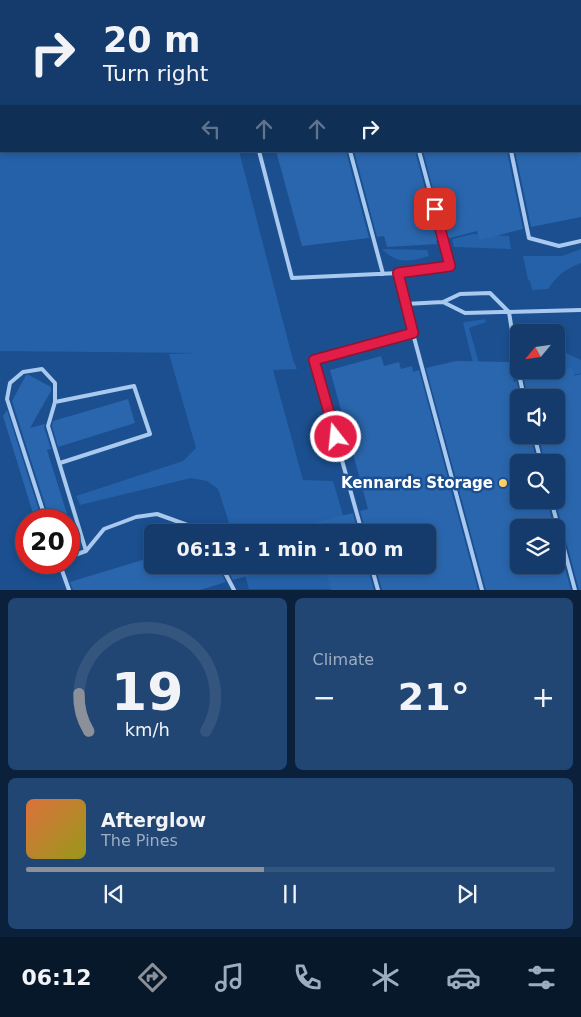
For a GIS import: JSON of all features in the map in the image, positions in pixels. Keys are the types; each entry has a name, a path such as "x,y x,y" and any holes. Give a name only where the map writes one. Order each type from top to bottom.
{"lane":[{"path":"259,152 292,278 398,273 450,266 419,152"},
{"path":"350,152 383,274"},
{"path":"511,152 529,238 559,246 581,241"},
{"path":"398,273 482,590"},
{"path":"405,304 443,302 460,294 490,293 509,312 522,389"},
{"path":"443,302 465,313 581,310"},
{"path":"360,524 314,360 413,333"},
{"path":"42,509 7,399 10,383 24,372 42,369 55,383 56,402 48,426 86,551"},
{"path":"56,402 134,386 150,434 60,463"},
{"path":"553,509 575,590"},
{"path":"80,553 86,551 104,528 136,517 157,514 183,524"},
{"path":"63,574 69,590"},
{"path":"226,574 234,590"},
{"path":"374,574 378,590"}],"shaded area":[{"path":"0,152 239,152 293,360 297,369 273,370 303,480 333,481 346,524 229,524 218,489 207,481 191,478 80,505 76,496 183,461 196,448 169,354 196,353 0,351"},
{"path":"473,234 509,236 511,249 454,247 452,239"},
{"path":"382,249 427,250 429,256 416,260 404,260 387,254"},
{"path":"581,249 581,263 562,273 548,289 532,290 523,256 562,256"},
{"path":"485,319 486,322 469,328 479,363 473,363 463,323"},
{"path":"565,352 581,360 581,373 565,376"},
{"path":"245,574 359,574 363,589 249,589"}],"building":[{"path":"276,152 346,152 369,238 302,246"},
{"path":"354,152 415,152 439,240 436,241 437,244 387,247 384,236 377,237"},
{"path":"423,152 507,152 523,229 480,240 477,231 446,239"},
{"path":"515,152 581,152 581,217 531,227"},
{"path":"381,356 384,366 399,362 401,369 412,366 413,372 419,370 478,590 382,590 378,574 436,574 436,524 364,524 360,511 368,509 330,370"},
{"path":"456,361 509,362 510,379 513,379 514,382 517,381 518,389 510,389 510,444 532,444 535,454 510,454 510,509 549,509 552,519 510,519 510,574 565,574 565,568 571,590 486,590 426,368"},
{"path":"572,367 574,376 581,374 581,590 579,590 565,538 565,519 560,519 557,509 565,509 565,454 543,454 540,444 565,444 565,389 526,389 524,379 565,379 565,369"},
{"path":"26,375 51,387 51,391 30,428 45,424 44,427 51,449 47,450 65,509 46,509 12,401"},
{"path":"128,399 135,423 58,447 52,426 53,421"},
{"path":"7,410 38,509 32,509 3,416"},
{"path":"353,513 356,524 313,524"},
{"path":"144,559 144,574 222,574 226,582 200,590 73,590 70,582"},
{"path":"230,574 254,574 233,580"},
{"path":"327,574 370,574 374,590 331,590"}],"place":[{"name":"Kennards Storage","path":"503,483"}],"route":[{"path":"336,437 314,360 413,333 398,273 450,266 435,209"}]}
